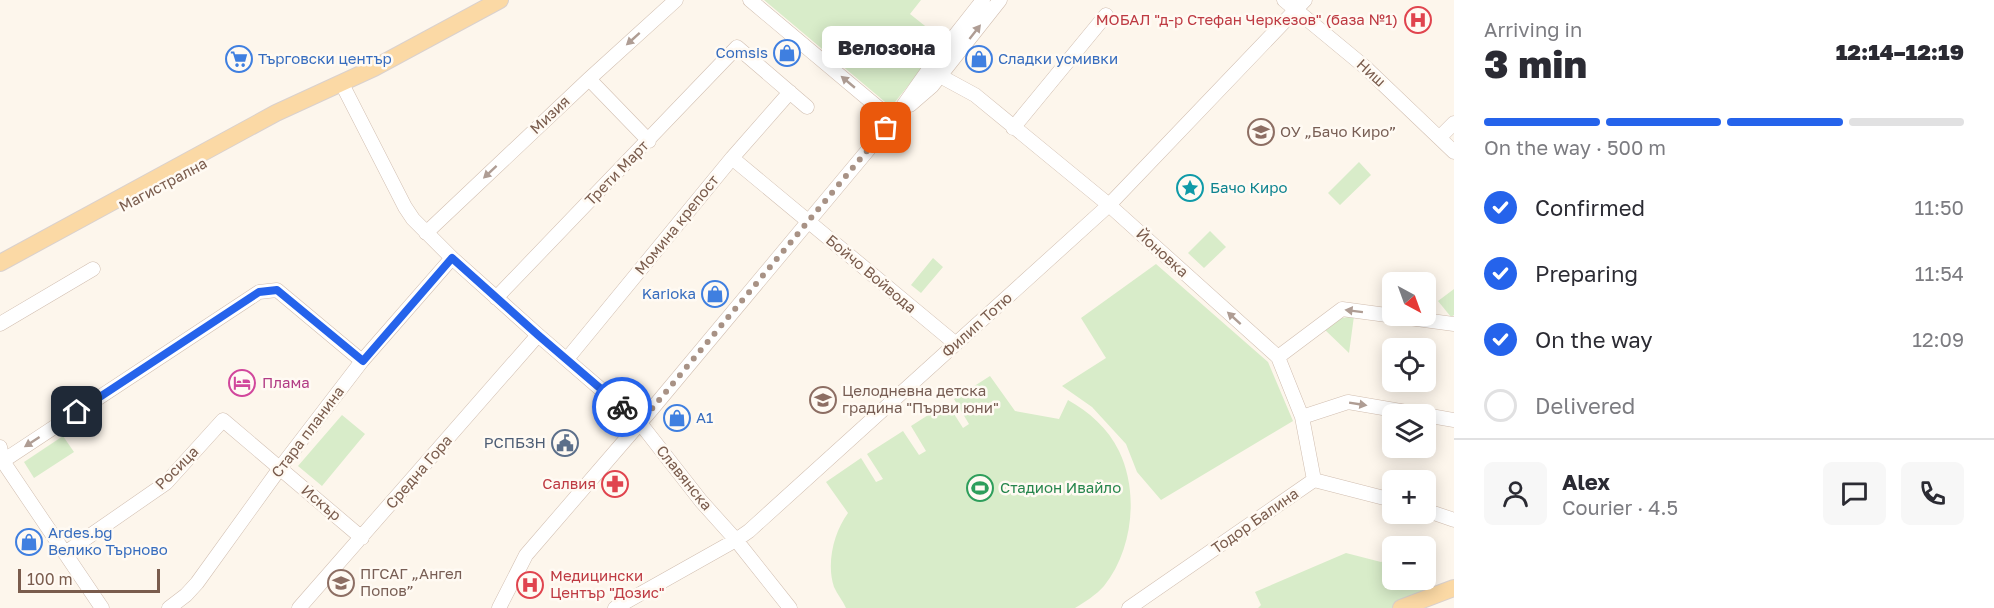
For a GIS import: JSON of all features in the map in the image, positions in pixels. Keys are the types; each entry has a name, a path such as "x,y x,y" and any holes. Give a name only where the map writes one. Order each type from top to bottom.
{"main road":[{"name":"Магистрална","path":"0,263 266,119 342,84 500,0"},
{"name":"Магистрална","path":"0,275 291,116 324,92"},
{"path":"1401,608 1454,588"}],"street":[{"name":"Мизия","path":"426,233 676,0"},
{"path":"750,0 892,120"},
{"path":"499,608 526,555 640,423 892,120 983,0"},
{"path":"892,120 932,86 1000,0"},
{"name":"Ниш","path":"1284,0 1301,5 1454,152"},
{"name":"Филип Тотю","path":"615,608 749,531 1109,205 1301,5"},
{"path":"1013,128 1106,15"},
{"name":"Трети Март","path":"496,298 737,47 790,92"},
{"name":"Йоновка","path":"940,76 975,95 1109,205 1278,357 1302,417 1314,480"},
{"path":"589,79 649,141"},
{"name":"Славянска","path":"342,84 413,219 496,298 640,423 700,501 736,540 790,608"},
{"path":"790,92 807,107"},
{"name":"Момина крепост","path":"567,359 732,158 790,92"},
{"path":"1440,137 1454,123"},
{"name":"Бойчо Войвода","path":"732,158 956,344"},
{"name":"Стара планина","path":"169,608 198,583 280,468 363,361 452,258"},
{"path":"0,324 93,269"},
{"path":"102,608 1,455 134,375 259,292 277,290 363,361"},
{"path":"1278,357 1342,309 1454,324"},
{"name":"Средна Гора","path":"299,608 538,335"},
{"path":"1302,417 1348,402 1382,408"},
{"path":"1436,417 1454,420"},
{"name":"Росица","path":"65,553 166,483 222,420 280,468"},
{"name":"Искър","path":"280,468 362,538"},
{"name":"Тодор Балина","path":"1129,608 1314,480 1382,497"},
{"path":"1436,514 1454,520"}],"green space":[{"path":"764,0 921,0 910,14 944,41 891,107"},
{"path":"1359,162 1371,175 1340,205 1328,193"},
{"path":"1210,231 1226,247 1204,268 1188,253"},
{"path":"933,258 943,267 921,293 911,285"},
{"path":"1156,264 1268,362 1293,421 1161,500 1137,472 1126,444 1092,407 1062,386 1106,358 1081,318"},
{"path":"1454,289 1454,315 1451,317 1438,301"},
{"path":"1354,316 1349,353 1323,328 1336,319"},
{"name":"Стадион Ивайло","path":"990,376 1015,411 1059,419 1068,400 1097,421 1115,443 1125,467 1131,502 1127,538 1114,572 1101,589 1075,608 846,608 834,587 831,558 835,538 848,513 826,482 861,458 876,482 883,479 867,454 903,431 919,455 926,451 911,426 947,403 963,428 969,424 954,399"},
{"path":"342,415 365,434 322,486 298,466"},
{"path":"63,436 74,452 34,478 24,462"},
{"path":"1346,553 1382,562 1382,590 1424,590 1427,598 1401,608 1258,608 1261,605 1255,592"}],"way so far":[{"path":"622,407 640,423 886,128"}],"place":[{"name":"МОБАЛ \"д-р Стефан Черкезов\" (база №1)","path":"1418,20"},
{"name":"Comsis","path":"787,53"},
{"name":"Търговски център","path":"239,59"},
{"name":"Сладки усмивки","path":"979,59"},
{"name":"Велозона","path":"886,128"},
{"name":"ОУ „Бачо Киро”","path":"1261,132"},
{"name":"Бачо Киро","path":"1190,188"},
{"name":"Karioka","path":"715,294"},
{"name":"Плама","path":"242,383"},
{"name":"Целодневна детска градина \"Първи юни\"","path":"823,400"},
{"name":"A1","path":"677,418"},
{"name":"РСПБЗН","path":"565,443"},
{"name":"Салвия","path":"615,484"},
{"name":"Стадион Ивайло","path":"980,488"},
{"name":"Ardes.bg Велико Търново","path":"29,542"},
{"name":"ПГСАГ „Ангел Попов”","path":"341,583"},
{"name":"Медицински Център \"Дозис\"","path":"530,585"}],"route":[{"path":"77,412 259,292 277,290 363,361 452,258 622,407"}]}
